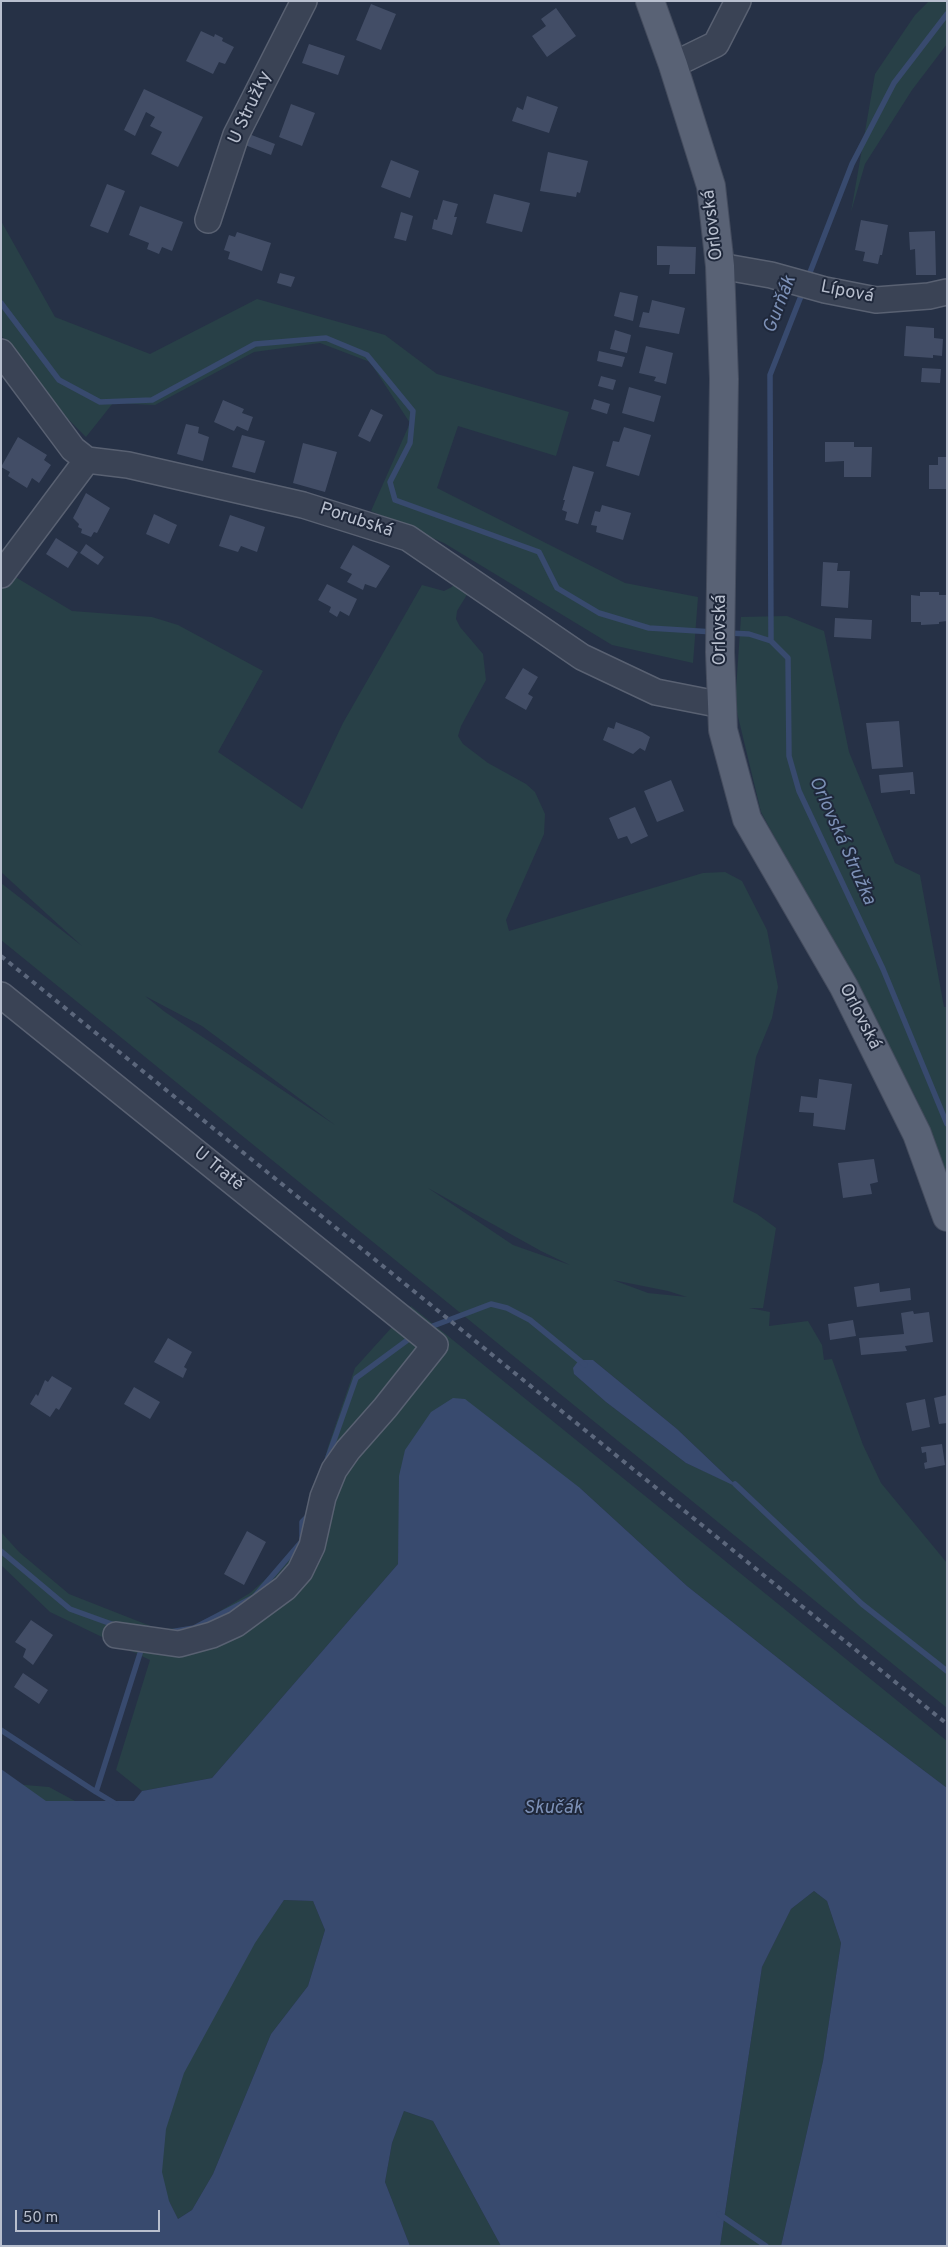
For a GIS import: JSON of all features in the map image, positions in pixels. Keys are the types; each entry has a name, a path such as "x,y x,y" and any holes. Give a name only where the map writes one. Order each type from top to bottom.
{"main road":[{"name":"Orlovská","path":"650,1 673,65 711,186 720,266 724,379 720,652 723,730 747,818 844,987 917,1134 947,1217"}],"street":[{"name":"U Stružky","path":"208,220 236,135 304,1"},
{"path":"673,65 716,44 738,1"},
{"name":"Lípová","path":"720,266 876,300 929,296 947,292"},
{"path":"1,352 73,449 87,460 1,575"},
{"name":"Porubská","path":"87,460 128,465 303,504 408,538 582,657 656,692 722,706"},
{"name":"U Tratě","path":"1,995 432,1343 385,1408 348,1450 334,1470 323,1497 312,1546 300,1570 286,1588 236,1624 212,1635 179,1644 124,1636"}],"shaded area":[{"path":"929,1 947,1 947,44 912,90 865,164 851,212 875,74 915,15"},
{"path":"1,221 55,317 150,354 257,299 385,335 437,374 569,412 556,456 458,426 437,488 625,583 698,597 693,663 612,645 444,543 371,511 410,423 370,362 320,343 254,352 155,405 113,403 86,437 67,418 1,335"},
{"path":"12,575 72,611 152,617 178,625 263,671 218,752 302,809 343,723 422,585 444,591 452,587 456,580 471,588 457,611 456,619 460,627 483,654 486,680 461,726 458,736 463,744 488,763 526,784 535,792 545,814 544,834 506,920 509,931 703,873 725,872 742,881 767,930 778,987 772,1018 756,1057 733,1202 757,1214 776,1228 763,1308 749,1308 770,1312 769,1326 808,1321 822,1345 824,1360 832,1359 863,1445 881,1483 947,1563 947,1708 1,940 1,883 82,946 1,872 1,588","holes":["145,996 202,1026 335,1125 165,1012","428,1188 541,1251 570,1265 513,1245","613,1280 668,1291 687,1297 648,1293","579,1360 593,1360 677,1429 737,1486 686,1463 606,1402 574,1374"]},
{"path":"787,616 824,631 849,752 895,863 920,875 944,1007 947,1007 947,1179 916,1098 761,812 735,704 741,617"},
{"path":"411,1306 947,1741 947,1788 841,1708 687,1586 580,1488 399,1540 398,1564 212,1778 142,1791 116,1770 150,1660 50,1612 1,1565 1,1532 19,1552 69,1594 158,1629 192,1628 250,1593 276,1570 303,1539 328,1447 355,1368"},
{"path":"1,1783 49,1787 244,1892 272,1917 284,1900 313,1901 325,1930 308,1986 271,2034 213,2174 192,2210 178,2219 170,2203 1,2246"},
{"path":"814,1891 827,1901 841,1943 823,2061 781,2246 720,2246 762,1967 791,1909"},
{"path":"404,2111 433,2121 501,2246 410,2246 385,2182 392,2143"}],"water":[{"path":"579,1360 593,1360 677,1429 739,1488 686,1463 606,1402 574,1374 573,1368"},
{"name":"Skučák","path":"453,1398 465,1399 580,1488 687,1586 841,1708 947,1788 947,2246 781,2246 823,2061 841,1943 827,1901 814,1891 791,1909 762,1967 720,2246 501,2246 433,2121 404,2111 392,2143 385,2182 410,2246 1,2246 1,1769 46,1801 134,1801 142,1791 212,1778 398,1564 399,1476 405,1450 431,1412","holes":["284,1900 313,1901 325,1930 308,1986 271,2034 213,2174 192,2210 178,2219 169,2201 162,2172 166,2129 184,2073 255,1943"]}],"building":[{"path":"371,4 396,14 381,50 356,40"},
{"path":"556,8 576,36 547,57 532,36 546,26 541,19"},
{"path":"201,31 214,37 215,34 223,38 222,41 234,47 225,64 219,62 213,74 186,61"},
{"path":"309,44 345,56 338,75 302,63"},
{"path":"144,89 203,117 178,167 151,154 162,132 150,126 155,117 146,112 135,136 124,130"},
{"path":"527,96 558,107 549,133 512,121 517,107 523,110"},
{"path":"291,104 315,113 302,146 279,137"},
{"path":"249,134 275,144 271,155 245,145"},
{"path":"548,152 588,161 580,193 577,192 576,197 540,191"},
{"path":"391,160 419,171 410,198 381,187"},
{"path":"107,184 125,191 108,233 90,226"},
{"path":"494,194 530,203 522,232 486,223"},
{"path":"443,200 458,204 452,235 432,229 434,219 437,220"},
{"path":"140,206 183,222 172,251 162,247 159,254 147,249 149,243 129,235"},
{"path":"401,212 413,216 406,241 394,238"},
{"path":"861,220 888,225 882,255 880,255 878,264 863,261 865,252 855,250"},
{"path":"935,231 936,275 916,275 915,249 910,250 909,232"},
{"path":"237,232 271,243 262,271 228,259 230,252 224,250 229,235 235,237"},
{"path":"657,246 696,247 695,274 669,274 670,265 657,265"},
{"path":"280,273 295,277 291,287 277,283"},
{"path":"620,292 638,296 633,321 614,316"},
{"path":"652,300 685,308 679,334 639,327 643,312 649,313"},
{"path":"906,326 934,328 934,338 943,339 942,356 933,355 933,358 904,356"},
{"path":"615,330 631,335 627,353 610,349"},
{"path":"646,346 673,353 666,384 654,381 656,377 639,373"},
{"path":"599,351 625,357 622,367 597,361"},
{"path":"922,368 941,369 940,383 921,382"},
{"path":"601,376 616,380 613,390 598,386"},
{"path":"629,387 661,396 654,422 622,413"},
{"path":"594,399 610,404 607,414 591,409"},
{"path":"223,400 244,409 242,413 253,417 248,431 237,426 234,431 214,422"},
{"path":"371,409 383,415 370,442 358,436"},
{"path":"186,424 199,427 198,433 209,437 203,461 177,454"},
{"path":"624,427 651,435 639,476 606,466 613,441 619,442"},
{"path":"242,435 265,441 255,473 232,467"},
{"path":"18,437 47,455 44,460 51,465 39,483 32,478 27,488 8,476 10,472 1,467"},
{"path":"825,442 854,442 854,447 872,447 871,477 844,477 844,461 825,462"},
{"path":"303,443 337,452 325,492 293,483"},
{"path":"938,457 947,457 947,489 929,489 929,465 938,465"},
{"path":"573,466 594,472 578,524 565,520 567,512 562,510"},
{"path":"86,493 110,508 97,533 94,532 91,537 81,533 82,529 78,527 79,524 73,518"},
{"path":"602,505 631,513 623,540 596,532 597,526 591,525 595,511 600,512"},
{"path":"154,514 177,525 169,544 146,534"},
{"path":"230,515 265,527 257,552 241,546 238,552 219,546"},
{"path":"56,538 78,552 68,568 46,554"},
{"path":"86,544 104,557 98,565 80,553"},
{"path":"353,545 390,566 376,588 365,584 363,590 347,582 352,574 340,568"},
{"path":"823,562 838,563 837,571 850,571 848,608 821,606"},
{"path":"327,584 357,599 349,616 340,611 337,617 329,612 331,607 318,600"},
{"path":"920,592 939,592 939,595 947,595 947,621 939,622 939,624 921,625 921,622 911,622 911,595 920,596"},
{"path":"835,618 872,620 871,639 834,637"},
{"path":"523,668 538,677 528,694 533,697 526,710 505,698"},
{"path":"899,721 903,767 872,769 866,723"},
{"path":"616,722 650,737 645,751 640,748 633,754 603,740 608,727 614,729"},
{"path":"913,772 915,794 910,794 910,790 881,793 879,775"},
{"path":"671,780 684,811 657,822 644,791"},
{"path":"635,807 648,836 631,844 627,836 618,839 609,818"},
{"path":"819,1079 852,1084 845,1130 813,1126 814,1113 799,1112 801,1096 817,1098"},
{"path":"874,1159 878,1182 870,1184 872,1194 843,1198 838,1163"},
{"path":"879,1283 880,1292 910,1288 911,1300 857,1307 854,1287"},
{"path":"913,1311 914,1314 929,1312 933,1342 905,1346 907,1351 861,1355 859,1338 904,1334 901,1313"},
{"path":"853,1320 856,1336 830,1340 828,1324"},
{"path":"168,1338 192,1352 184,1367 187,1369 183,1378 154,1362"},
{"path":"52,1376 72,1388 59,1410 56,1408 50,1417 30,1404 36,1394 38,1396 45,1380 48,1382"},
{"path":"134,1387 160,1402 150,1419 124,1404"},
{"path":"947,1395 947,1423 939,1424 934,1398"},
{"path":"925,1399 930,1427 912,1431 906,1403"},
{"path":"942,1444 945,1465 925,1469 924,1463 927,1462 926,1452 922,1453 921,1447"},
{"path":"247,1531 266,1542 244,1585 224,1574"},
{"path":"31,1620 53,1635 33,1665 23,1657 26,1649 15,1642"},
{"path":"23,1673 48,1690 39,1704 14,1687"}],"waterway":[{"name":"Gurňák","path":"807,280 852,164 894,83 947,14"},
{"name":"Gurňák","path":"771,641 770,375 803,291"},
{"name":"Orlovská Stružka","path":"1,303 59,380 100,402 152,400 255,344 326,338 367,355 413,411 410,443 390,482 395,500 539,552 557,588 599,613 649,628 714,632"},
{"name":"Orlovská Stružka","path":"728,633 749,634 771,641 788,658 789,756 799,791 883,969 947,1124"},
{"path":"425,1329 491,1304 507,1308 530,1320 585,1365"},
{"path":"326,1463 356,1378 413,1336"},
{"path":"735,1484 862,1604 947,1671"},
{"path":"170,1632 194,1628 254,1597 302,1541 302,1522 310,1514"},
{"path":"1,1551 70,1609 117,1626"},
{"path":"116,1804 96,1792 143,1644"},
{"path":"1,1730 96,1792"},
{"path":"719,2214 766,2246"}],"railway":[{"path":"1,956 947,1724"}]}
